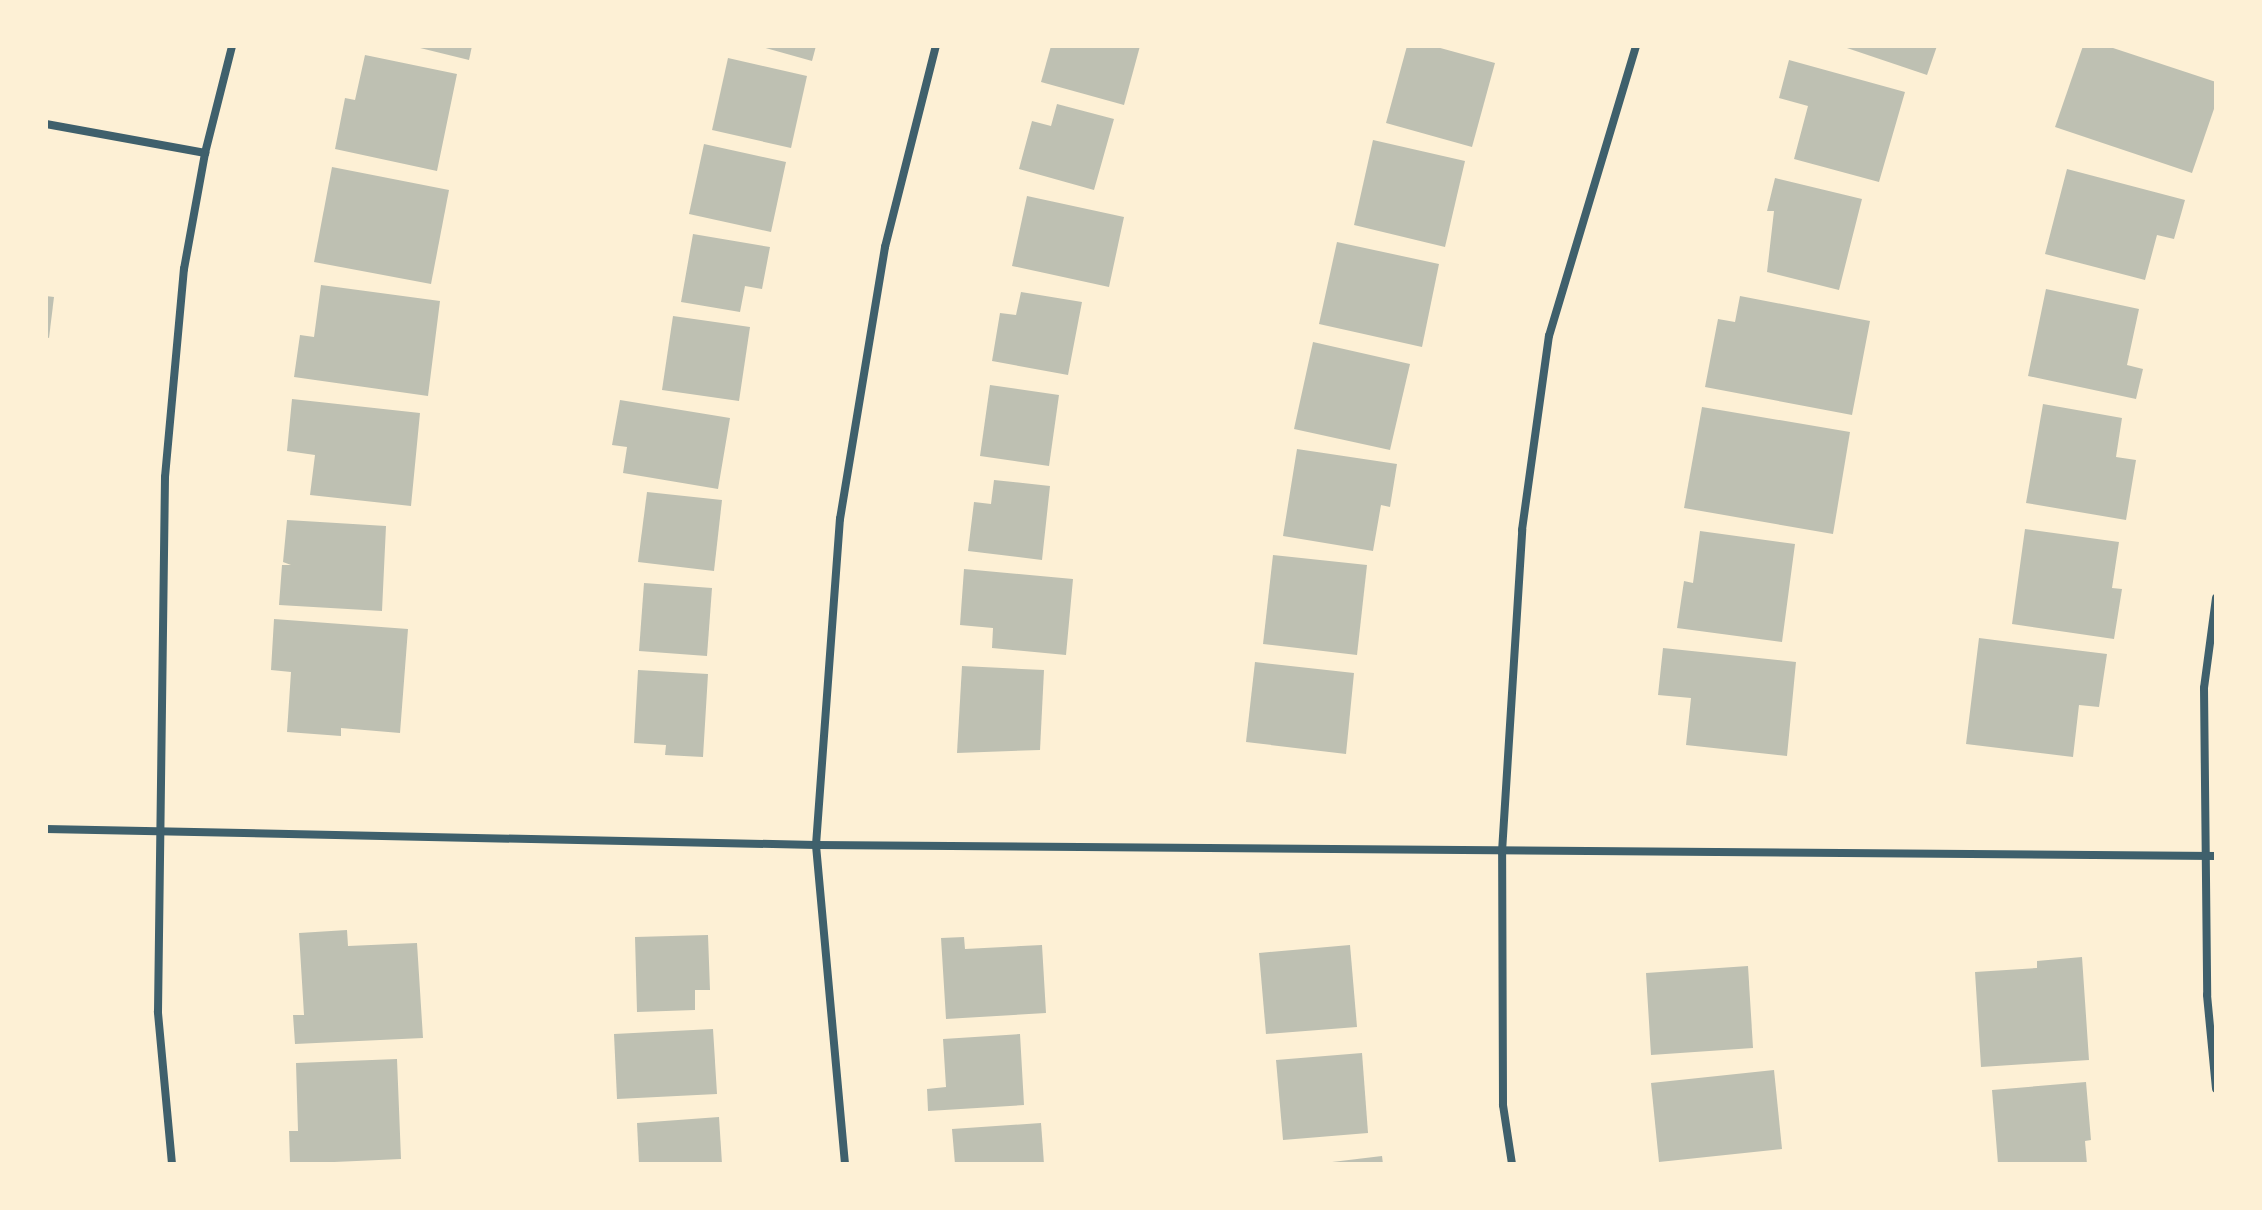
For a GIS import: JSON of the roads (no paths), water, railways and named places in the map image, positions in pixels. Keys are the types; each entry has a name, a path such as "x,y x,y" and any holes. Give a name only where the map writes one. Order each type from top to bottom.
{"street":[{"path":"172,1164 158,1012 165,477 184,269 205,153 232,46"},
{"path":"845,1164 816,845 840,519 885,247 936,46"},
{"path":"1512,1164 1503,1105 1502,852 1522,530 1549,336 1636,46"},
{"path":"46,124 205,153"},
{"path":"2216,598 2204,688 2207,995 2216,1089"},
{"path":"46,829 816,845 2216,856"}]}
